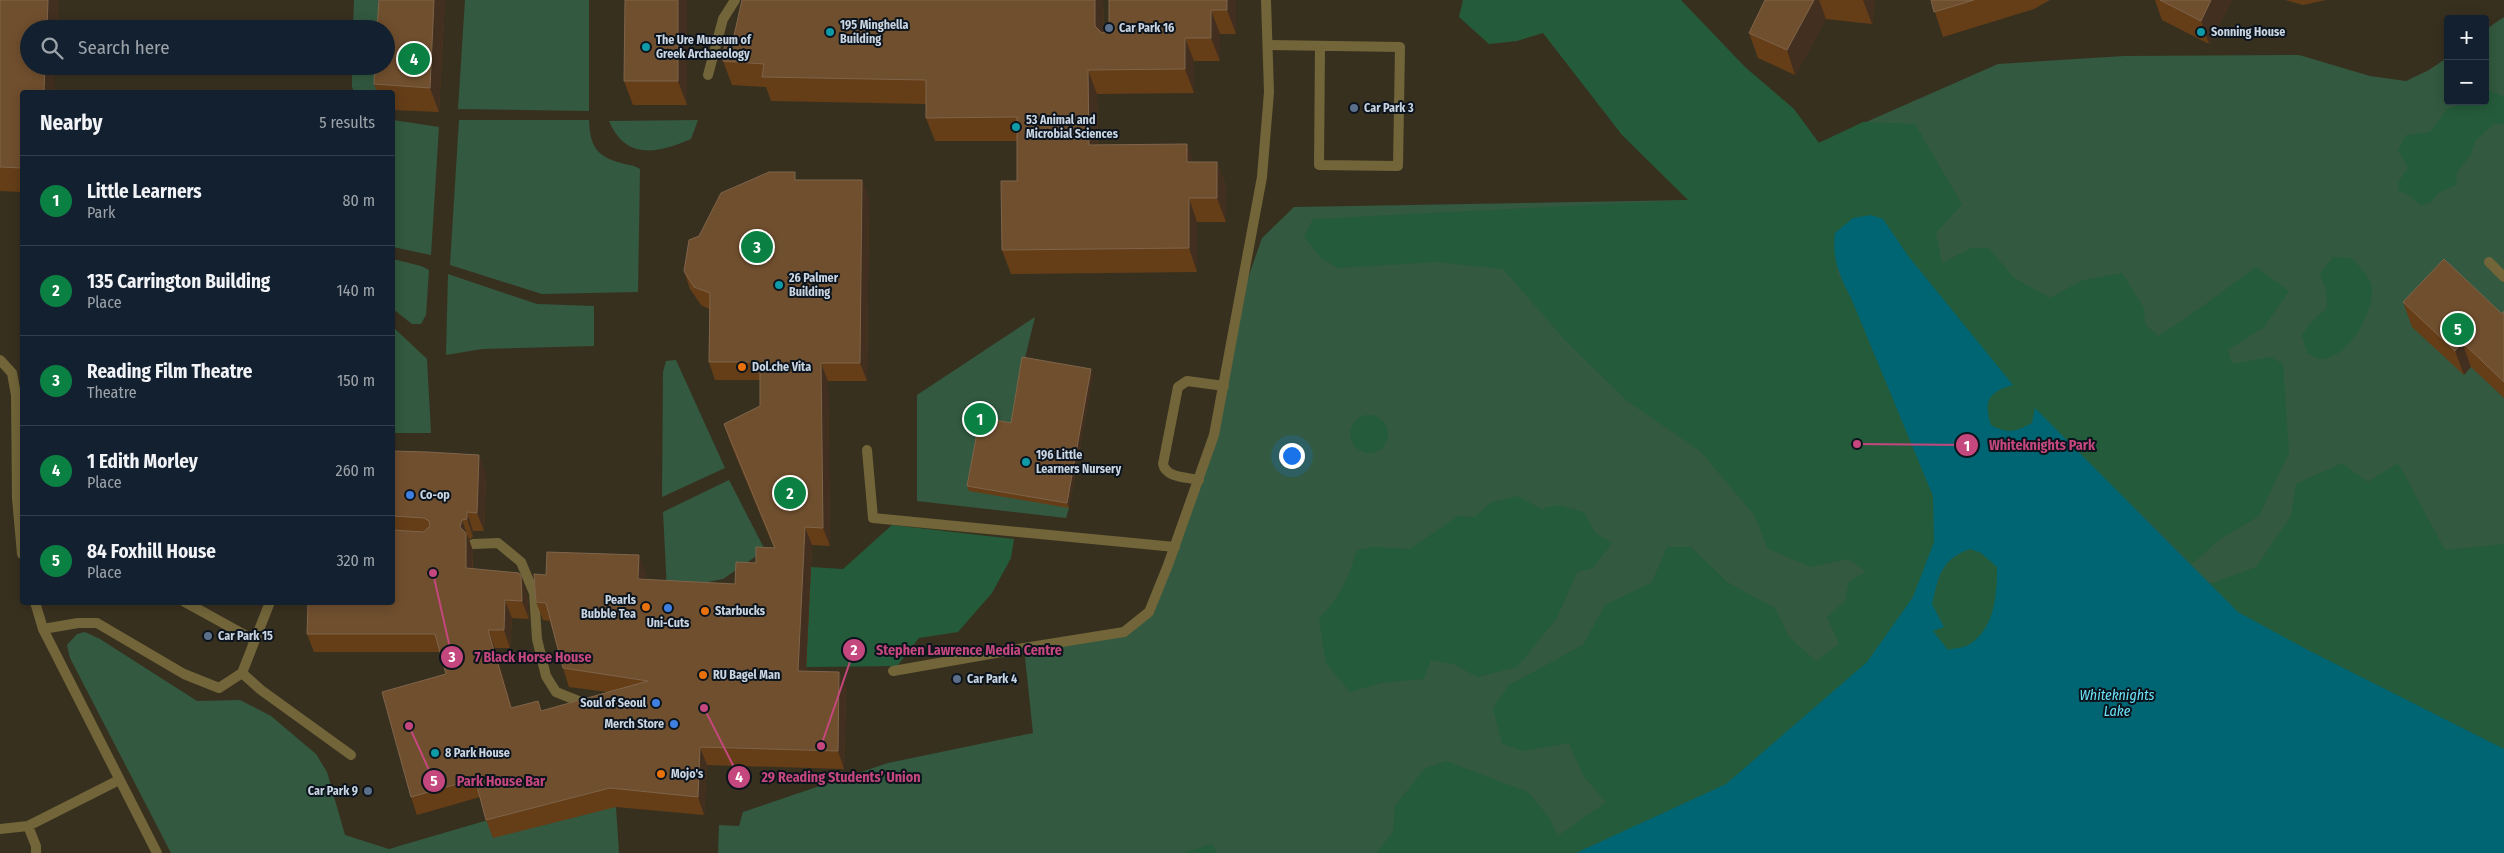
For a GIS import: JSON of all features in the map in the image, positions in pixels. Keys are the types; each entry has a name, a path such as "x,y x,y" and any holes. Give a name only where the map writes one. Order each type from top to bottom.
{"street":[{"path":"708,75 723,19 735,0"},
{"path":"894,671 1124,632 1149,612 1175,547 1214,435 1224,386 1262,177 1269,92 1266,0"},
{"path":"1268,45 1400,47 1398,166 1319,165 1320,46"},
{"path":"2490,262 2504,277"},
{"path":"0,360 12,373 16,395 19,432 17,498 20,532"},
{"path":"1199,480 1170,474 1164,469 1163,464 1178,387 1188,381 1224,386"},
{"path":"867,450 873,518 1175,547"},
{"path":"473,544 498,544 521,562 534,593 537,639 546,676 556,692 586,704"},
{"path":"36,605 42,630 157,853"},
{"path":"190,605 254,640"},
{"path":"42,630 78,623 97,624 184,674 219,688 242,673 269,605"},
{"path":"242,673 261,690 351,755"},
{"path":"0,829 28,826 119,780"},
{"path":"28,826 36,846 36,853"}],"shaded area":[{"path":"0,0 2504,0 2504,853 0,853"},
{"path":"354,0 390,0 387,20 353,20"},
{"path":"465,0 589,0 589,111 458,109"},
{"path":"1463,0 1681,0 1745,67 1794,109 1819,143 1863,122 1915,124 1962,204 1936,233 1942,263 1971,248 1989,248 2013,277 2050,298 2083,280 2122,273 2144,308 2145,324 2158,336 2256,267 2289,291 2264,327 2228,350 2232,364 2270,357 2283,364 2289,453 2259,516 2220,539 2192,564 2035,409 2032,423 2021,428 2007,431 1991,425 1988,409 1990,399 1997,391 2012,385 1909,257 1883,219 1836,271 1851,298 1933,496 1934,542 1913,597 1867,662 1726,784 1576,853 1377,853 1393,831 1395,806 1424,769 1446,761 1528,792 1549,817 1558,836 1606,802 1584,777 1569,743 1524,751 1502,744 1493,708 1509,685 1583,645 1605,605 1652,582 1667,547 1691,547 1727,582 1775,608 1789,637 1816,661 1839,644 1827,617 1845,601 1849,581 1866,572 1849,559 1810,567 1767,548 1755,516 1700,451 1627,401 1565,340 1503,269 1436,262 1338,268 1321,258 1304,237 1313,219 1688,200 1622,135 1543,33 1517,41 1489,44 1459,17"},
{"path":"2504,17 2504,853 718,853 719,825 739,826 743,812 888,763 1033,733 1024,648 1124,632 1149,612 1199,480 1239,304 1262,238 1294,207 1689,200 1998,64 2124,56 2299,55 2370,76 2406,81 2429,70 2444,60 2444,105 2489,105 2489,27"},
{"path":"352,75 385,75 384,90 353,90"},
{"path":"2489,91 2504,97 2504,124 2494,124 2476,140 2471,154 2457,172 2456,185 2438,193 2430,203 2420,205 2410,196 2398,190 2399,181 2408,168 2398,150 2406,135 2430,132 2447,109 2457,106 2489,105"},
{"path":"395,120 439,127 431,255 395,247"},
{"path":"459,120 589,120 593,143 600,153 612,160 640,169 638,292 542,294 450,265"},
{"path":"698,120 691,139 667,148 655,150 634,148 624,143 616,134 609,121"},
{"path":"2333,257 2351,258 2361,268 2371,285 2371,299 2364,322 2349,344 2331,357 2319,359 2307,353 2302,335 2311,322 2327,308 2326,290 2320,274"},
{"path":"395,260 429,270 426,315 421,324 412,324 395,311"},
{"path":"448,274 537,304 594,306 594,346 482,349 446,355"},
{"path":"1035,317 1024,362 1069,508 1066,518 917,501 917,395"},
{"path":"395,329 427,359 431,433 395,433"},
{"path":"676,360 725,468 662,497 663,372 666,361"},
{"path":"1369,415 1382,421 1388,434 1382,447 1369,453 1356,447 1350,434 1356,421"},
{"path":"2342,463 2368,482 2398,463 2445,550 2504,544 2504,749 2306,649 2238,612 2209,584 2256,567 2291,516 2296,484"},
{"path":"729,480 765,550 723,579 667,590 663,512"},
{"path":"1518,496 1541,509 1558,505 1584,512 1595,533 1612,543 1593,568 1577,572 1557,618 1517,667 1477,677 1456,665 1431,660 1424,679 1381,683 1350,692 1326,663 1319,619 1342,587 1357,550 1374,547 1410,549 1458,516 1475,517 1490,503"},
{"path":"892,525 1014,539 1011,558 992,593 958,632 919,638 897,666 806,667 811,567 843,569"},
{"path":"1970,549 1982,552 1997,567 1993,610 1990,620 1979,637 1970,644 1948,650 1933,631 1944,626 1932,604 1940,577 1947,564"},
{"path":"85,632 100,639 197,701 240,700 271,716 316,754 327,772 345,835 389,849 488,820 616,807 619,853 171,853 70,658 67,645 77,634"},
{"path":"1212,844 1217,853 1183,853"}],"water":[{"name":"Whiteknights Lake","path":"1871,215 1883,219 1909,257 2013,385 1998,391 1990,398 1988,409 1991,425 2007,431 2021,428 2032,423 2035,408 2238,612 2306,649 2504,749 2504,853 1576,853 1726,784 1867,662 1913,597 1934,542 1933,496 1837,267 1834,242 1835,233 1853,218","holes":["1970,549 1981,553 1997,567 1995,599 1990,620 1985,629 1970,644 1948,650 1933,631 1944,627 1932,604 1939,577 1952,558 1960,553"]}],"building":[{"path":"0,0 48,0 47,20 20,20 20,75 45,75 44,90 20,90 20,168 0,167"},
{"path":"379,0 434,0 430,88 374,84 374,75 395,75 395,20 378,20"},
{"path":"625,0 678,0 678,81 624,81"},
{"path":"742,0 1095,0 1095,26 1102,33 1106,32 1109,27 1109,0 1227,0 1227,10 1211,10 1211,38 1185,38 1185,69 1088,70 1089,145 1187,144 1187,162 1217,162 1217,198 1189,198 1189,248 1002,250 1001,181 1017,181 1017,117 926,118 926,80 762,77 764,64 723,61 725,40 733,40"},
{"path":"1765,0 1814,0 1787,50 1749,33"},
{"path":"1931,0 1974,0 1934,12"},
{"path":"2160,0 2211,0 2201,21"},
{"path":"769,172 795,172 795,180 862,180 860,363 821,363 823,528 805,527 798,671 839,672 838,751 700,747 698,797 610,788 486,820 475,779 411,797 382,692 446,674 435,634 307,634 308,605 395,605 395,530 424,532 430,526 429,521 424,518 395,516 395,451 479,455 477,513 467,512 467,519 462,520 460,527 466,533 466,568 519,573 521,576 522,601 505,600 504,630 488,630 511,708 538,701 541,711 648,681 563,668 546,603 536,602 534,574 546,575 547,552 639,555 638,579 735,584 736,562 756,563 756,547 775,548 724,424 760,406 760,362 709,362 710,293 694,287 684,271 689,240 699,236 721,193"},
{"path":"2444,259 2502,314 2504,311 2504,382 2462,342 2455,351 2403,302"},
{"name":"196 Little Learners Nursery","path":"1022,357 1091,369 1067,503 967,486 980,417 1011,423"}],"place":[{"name":"Car Park 16","path":"1109,28"},
{"name":"195 Minghella Building","path":"830,32"},
{"name":"Sonning House","path":"2201,32"},
{"name":"The Ure Museum of Greek Archaeology","path":"646,47"},
{"name":"1 Edith Morley","path":"414,59"},
{"name":"Car Park 3","path":"1354,108"},
{"name":"53 Animal and Microbial Sciences","path":"1016,127"},
{"name":"Reading Film Theatre","path":"757,247"},
{"name":"26 Palmer Building","path":"779,285"},
{"name":"84 Foxhill House","path":"2458,329"},
{"name":"Dol.che Vita","path":"742,367"},
{"name":"Little Learners","path":"980,419"},
{"name":"Whiteknights Park","path":"1857,444"},
{"name":"196 Little Learners Nursery","path":"1026,462"},
{"name":"135 Carrington Building","path":"790,493"},
{"name":"Co-op","path":"410,495"},
{"name":"7 Black Horse House","path":"433,573"},
{"name":"Pearls Bubble Tea","path":"646,607"},
{"name":"Uni-Cuts","path":"668,608"},
{"name":"Starbucks","path":"705,611"},
{"name":"Car Park 15","path":"208,636"},
{"name":"RU Bagel Man","path":"703,675"},
{"name":"Car Park 4","path":"957,679"},
{"name":"Soul of Seoul","path":"656,703"},
{"name":"29 Reading Students’ Union","path":"704,708"},
{"name":"Merch Store","path":"674,724"},
{"name":"Park House Bar","path":"409,726"},
{"name":"Stephen Lawrence Media Centre","path":"821,746"},
{"name":"8 Park House","path":"435,753"},
{"name":"Mojo's","path":"661,774"},
{"name":"Car Park 9","path":"368,791"}]}
